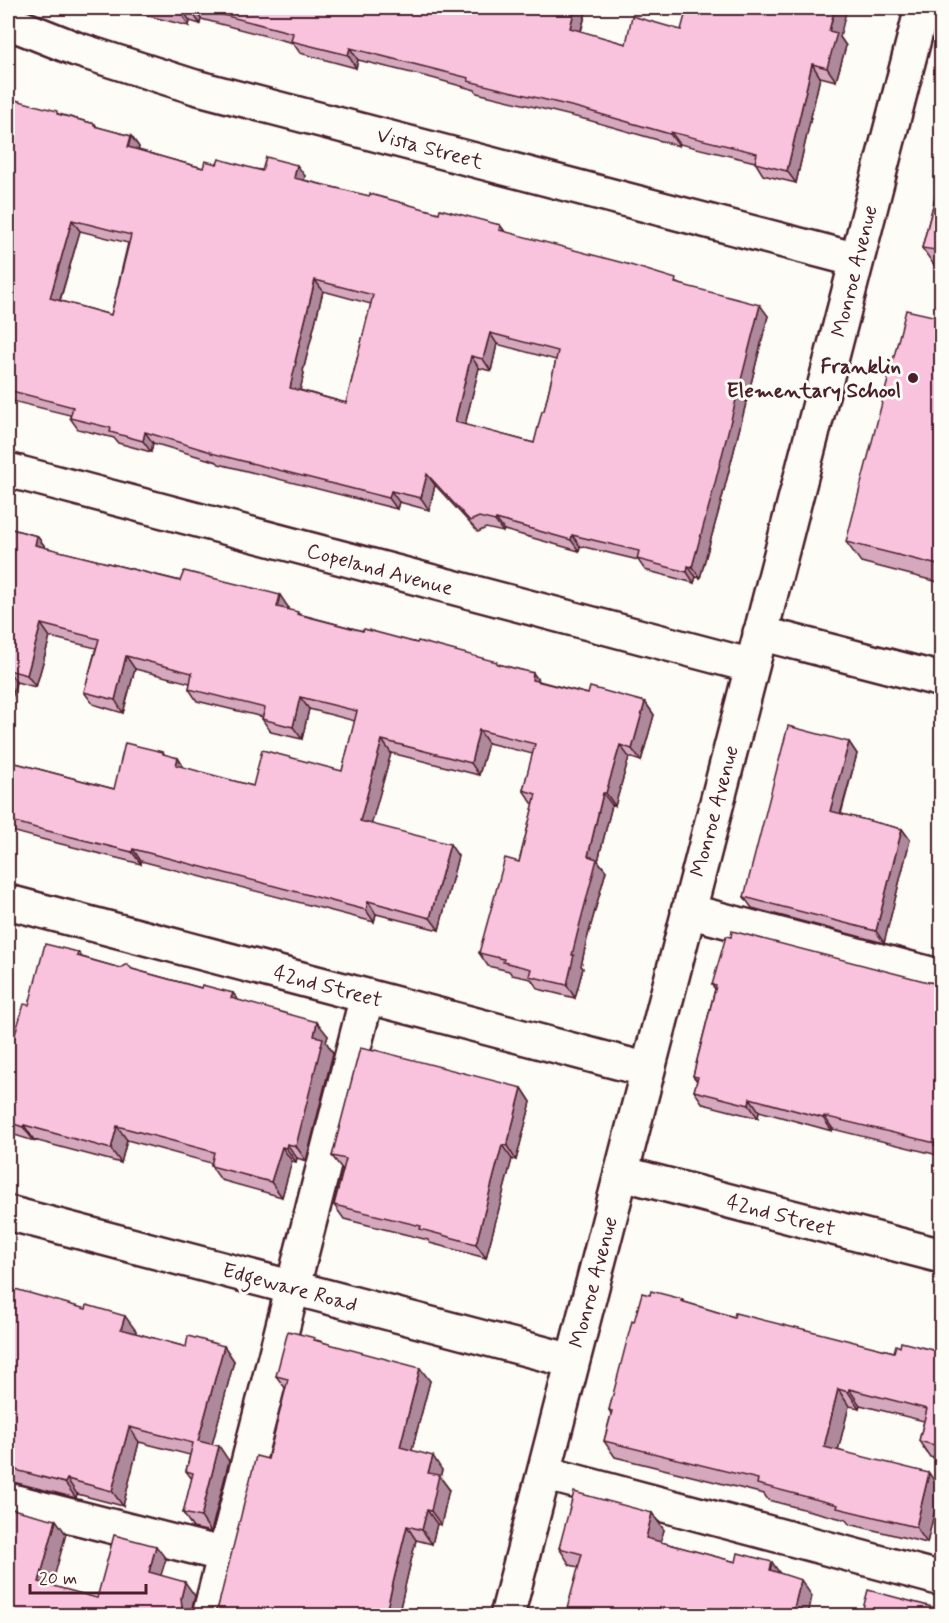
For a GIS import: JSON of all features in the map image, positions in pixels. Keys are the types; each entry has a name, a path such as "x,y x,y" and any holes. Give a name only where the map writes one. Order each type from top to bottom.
{"street":[{"name":"Monroe Avenue","path":"507,1616 922,8"},
{"name":"Vista Street","path":"8,22 76,49 195,87 857,260"},
{"name":"Copeland Avenue","path":"8,470 752,666"},
{"path":"760,633 942,680"},
{"name":"42nd Street","path":"8,902 648,1070"},
{"path":"688,911 942,977"},
{"path":"209,1616 367,996"},
{"name":"42nd Street","path":"621,1173 942,1256"},
{"name":"Edgeware Road","path":"8,1214 572,1361"},
{"path":"544,1473 942,1579"},
{"path":"8,1500 225,1555"}],"building":[{"path":"158,8 193,8 192,12 182,9 181,13"},
{"path":"196,8 575,8 570,28 626,44 632,16 681,30 687,8 835,8 829,31 837,33 827,68 812,64 787,171 755,163 757,153 671,132 670,134 579,108 468,81 469,78 350,48 348,55 291,41 293,33"},
{"path":"8,98 57,111 57,114 131,136 128,147 173,160 203,168 205,161 217,164 219,159 262,171 266,157 297,165 294,178 369,196 370,194 439,213 440,209 500,225 499,230 627,264 676,279 675,283 760,305 712,495 692,567 688,566 687,572 637,559 639,551 572,535 571,540 496,519 495,521 479,517 470,521 427,474 421,498 391,491 389,498 211,453 145,432 143,441 110,432 111,428 70,418 73,407 8,390","holes":["72,220 131,235 111,315 50,298","315,280 373,295 346,403 290,388","490,333 558,351 534,443 455,422 471,356 483,359"]},
{"path":"942,171 942,251 922,248"},
{"path":"906,310 942,318 942,566 846,542"},
{"path":"8,528 37,536 35,545 180,581 184,571 249,587 280,595 277,607 298,612 297,614 363,631 364,629 417,643 418,641 497,662 497,664 533,673 532,680 588,694 590,687 645,702 632,749 620,745 606,793 603,793 588,856 597,859 572,955 574,955 567,985 529,976 531,969 479,953 505,858 519,862 536,794 523,790 535,744 479,730 471,763 382,740 360,821 450,844 430,918 368,901 366,910 133,849 132,852 8,820 8,761 114,789 125,743 178,758 176,765 253,786 262,750 342,771 357,711 300,697 293,727 262,719 265,708 189,689 192,673 126,656 115,700 84,692 99,639 41,624 27,675 8,670"},
{"path":"788,726 849,742 830,811 902,829 876,931 744,897"},
{"path":"732,931 942,984 942,1147 934,1145 935,1143 824,1116 823,1118 750,1098 749,1105 694,1091 698,1077 693,1076 716,986 712,985 726,936 731,937"},
{"path":"45,944 78,952 77,956 120,968 127,964 132,969 201,988 202,985 233,993 231,998 317,1022 314,1036 323,1038 296,1146 287,1144 286,1148 282,1147 271,1182 211,1166 214,1152 117,1126 111,1149 8,1122 8,1040 13,1041 24,1004 29,1005"},
{"path":"360,1048 522,1088 507,1146 502,1145 476,1244 420,1229 421,1226 334,1205 346,1159 332,1156"},
{"path":"8,1287 86,1309 87,1305 125,1316 121,1329 186,1347 188,1336 224,1346 198,1441 219,1446 201,1517 183,1513 193,1473 186,1471 193,1443 129,1427 112,1491 67,1479 65,1483 8,1468 8,1447 13,1426 8,1424"},
{"path":"651,1291 734,1317 735,1313 894,1352 896,1345 900,1347 901,1342 941,1352 942,1447 919,1441 927,1409 849,1389 848,1392 838,1389 824,1447 929,1473 916,1527 837,1508 838,1505 757,1484 758,1479 604,1441 612,1411 609,1410 632,1321 634,1322 642,1293 650,1295"},
{"path":"288,1331 420,1368 400,1447 433,1456 428,1473 439,1475 431,1511 427,1510 422,1530 407,1526 385,1616 212,1616 218,1607 256,1456 268,1459 288,1379 276,1376"},
{"path":"574,1492 652,1513 646,1538 736,1562 738,1553 772,1562 770,1570 801,1580 792,1616 565,1616 582,1554 559,1548"},
{"path":"8,1508 56,1520 39,1582 97,1598 114,1535 156,1546 149,1572 185,1582 181,1598 186,1616 8,1616"},
{"path":"868,1590 940,1609 942,1605 942,1616 861,1616"}],"place":[{"name":"Franklin Elementary School","path":"913,378"}]}
